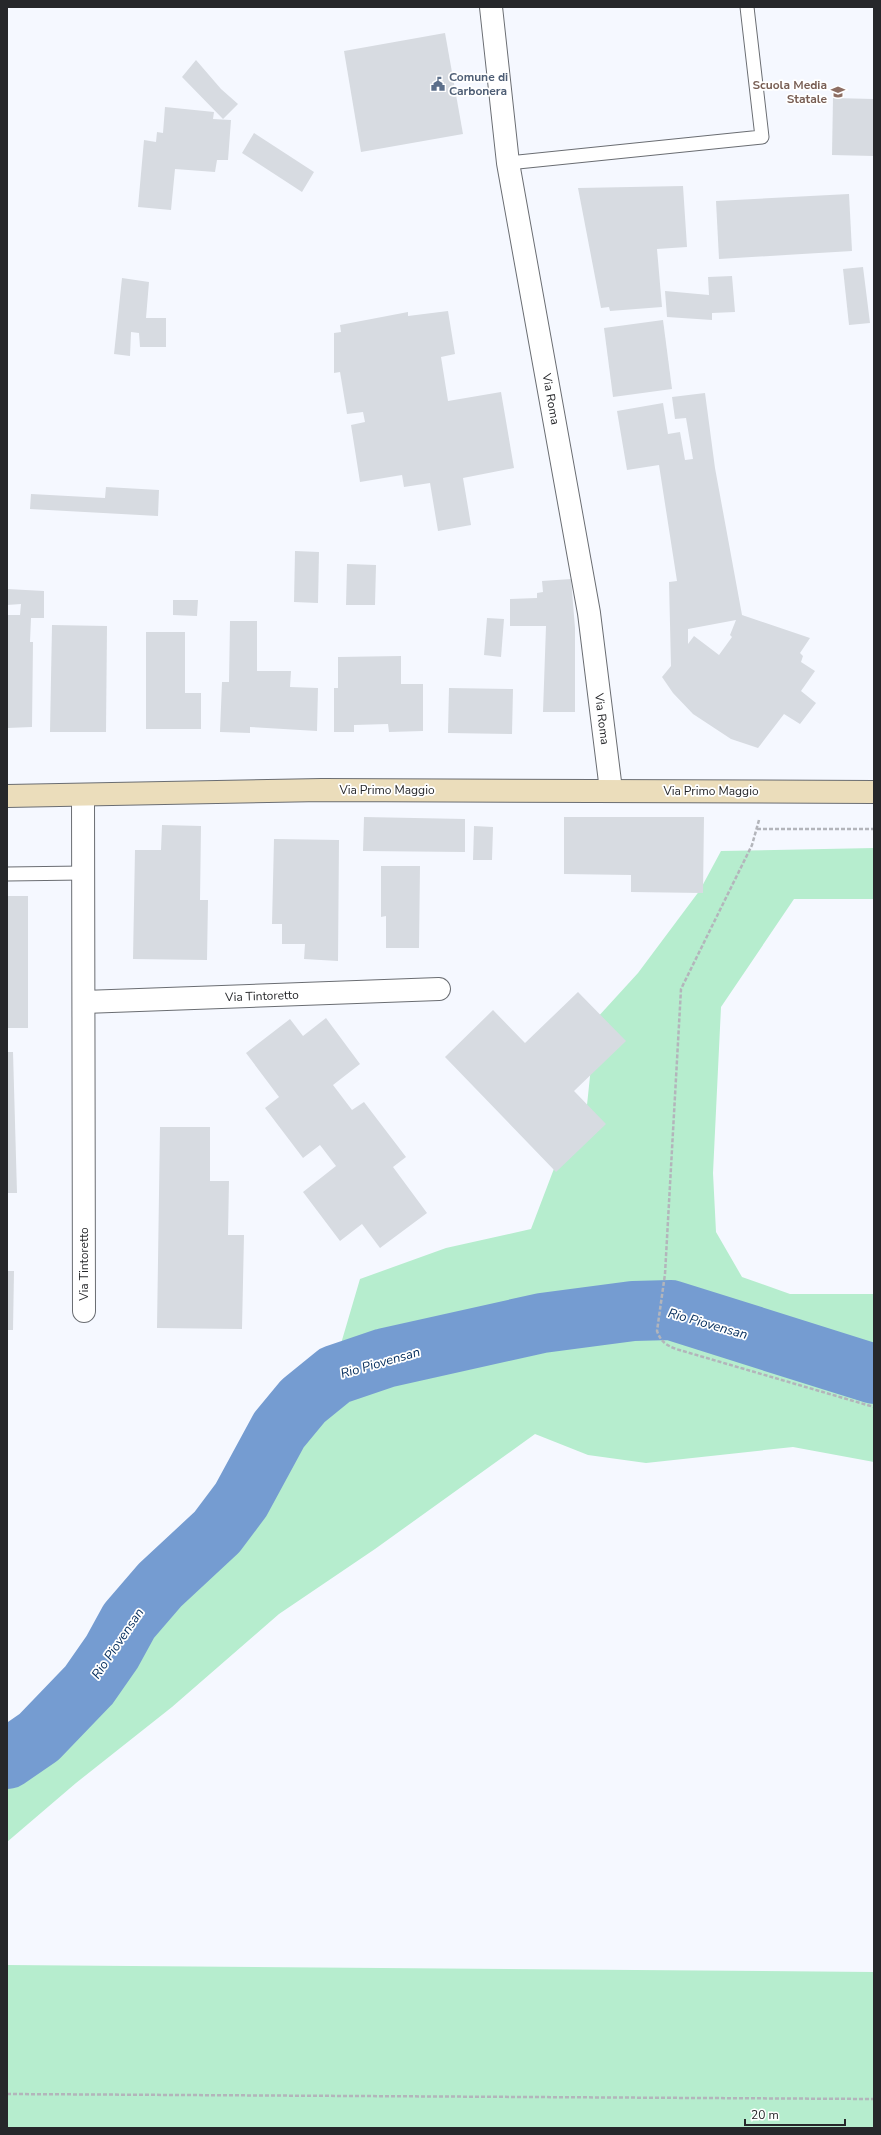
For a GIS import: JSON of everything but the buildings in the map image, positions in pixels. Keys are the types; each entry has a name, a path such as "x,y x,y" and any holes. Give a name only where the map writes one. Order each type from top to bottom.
{"street":[{"name":"Via Roma","path":"491,7 508,163 587,606 611,790"},
{"name":"Via Primo Maggio","path":"7,796 322,790 874,792"},
{"name":"Via Tintoretto","path":"83,795 84,1311"},
{"name":"Via Tintoretto","path":"84,1002 440,989"}],"lane":[{"path":"508,163 762,137 747,7"},
{"path":"7,874 83,873"}],"path":[{"path":"768,792 752,844 681,989 666,1274 657,1331 665,1345 676,1349 874,1407"},
{"path":"757,829 874,829"},
{"path":"7,2094 874,2098"}],"green space":[{"path":"874,848 874,899 794,899 721,1007 713,1173 716,1232 742,1277 790,1294 874,1294 874,1462 793,1447 646,1463 588,1455 535,1434 375,1549 279,1614 172,1707 76,1783 7,1842 7,1731 53,1692 81,1657 112,1605 125,1589 184,1532 212,1502 227,1481 244,1445 262,1414 282,1386 308,1363 323,1354 340,1347 360,1279 446,1248 531,1229 555,1166 587,1105 596,1019 638,973 700,890 721,851"},
{"path":"7,1965 874,1972 874,2128 7,2128"}],"waterway":[{"name":"Rio Piovensan","path":"7,1759 39,1737 89,1685 112,1652 129,1621 160,1585 217,1532 241,1500 279,1430 303,1401 335,1375 385,1358 542,1323 633,1311 671,1310 874,1374"}],"place":[{"name":"Comune di Carbonera","path":"438,84"},
{"name":"Scuola Media Statale","path":"838,92"}]}
